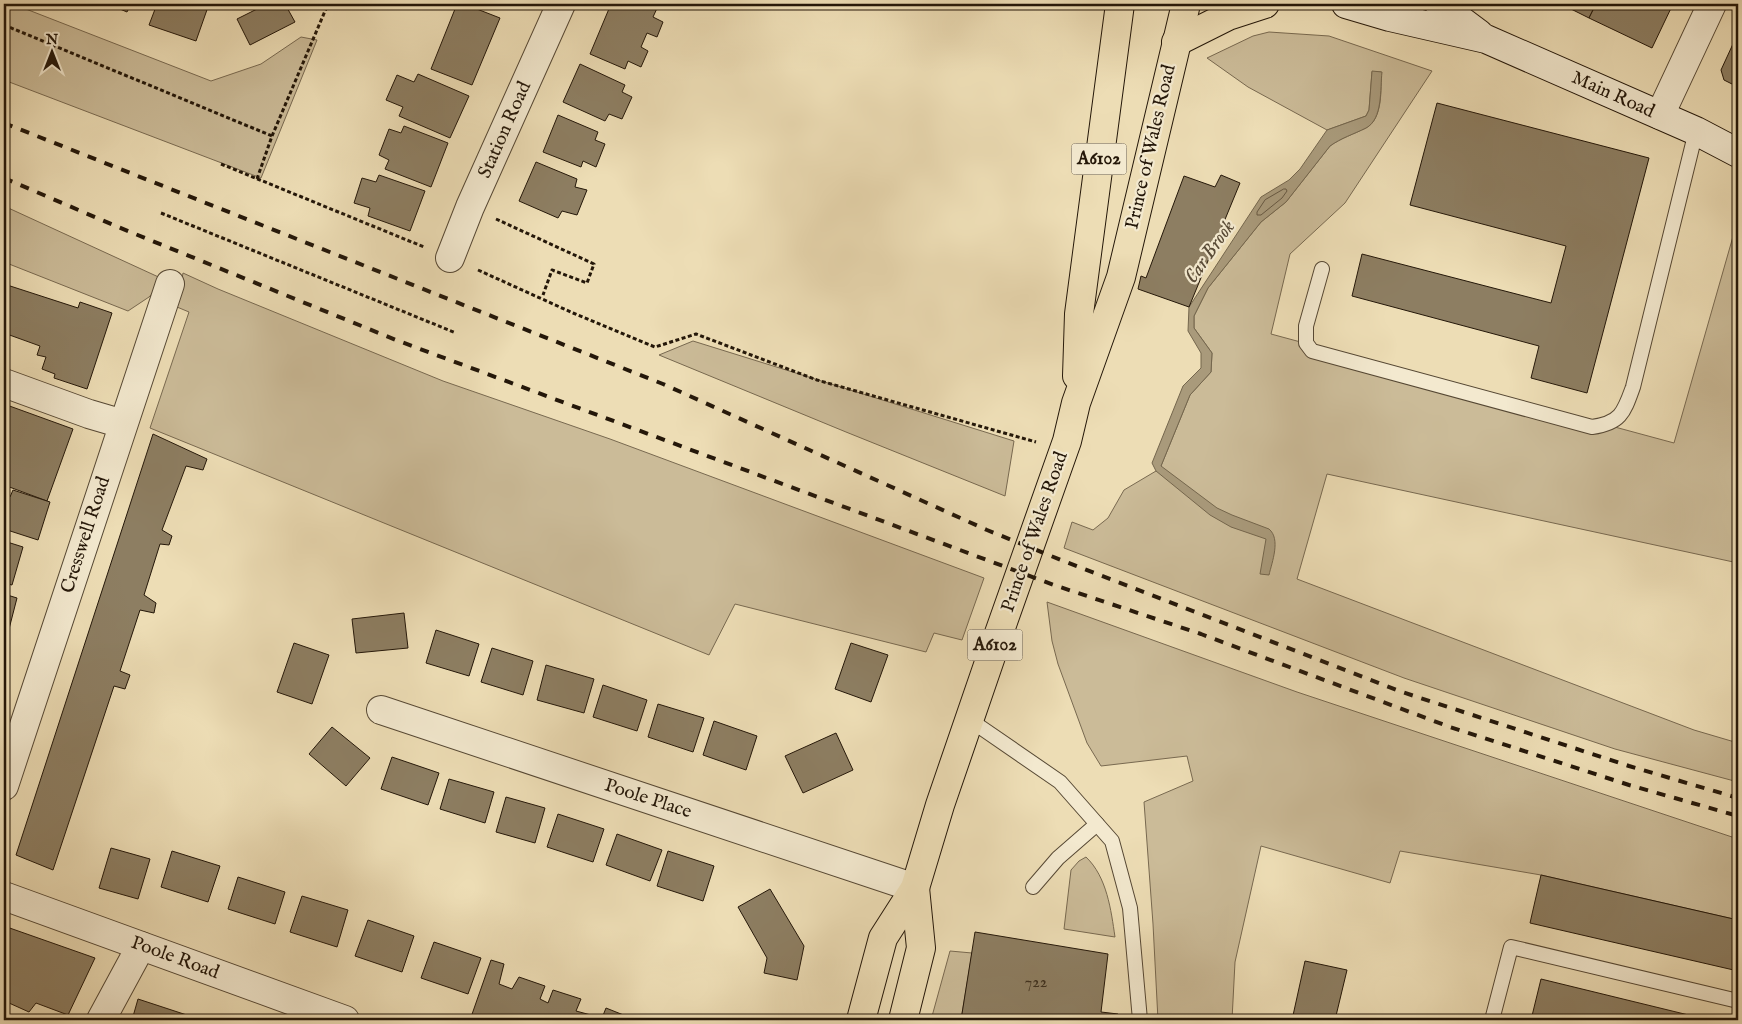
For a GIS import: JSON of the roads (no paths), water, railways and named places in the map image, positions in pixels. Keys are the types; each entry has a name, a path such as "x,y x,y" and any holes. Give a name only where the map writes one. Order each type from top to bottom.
{"highway":[{"name":"Prince of Wales Road","path":"1076,403 1079,314 1120,4"},
{"name":"Prince of Wales Road","path":"861,1020 884,938 915,888 940,805 1064,449 1076,403 1120,277 1186,4"},
{"path":"1176,42 1228,16 1265,4"},
{"name":"Prince of Wales Road","path":"904,1020 921,948 915,888"}],"street":[{"name":"Station Road","path":"450,258 470,207 561,4"},
{"name":"Main Road","path":"1346,4 1390,17 1486,39 1696,131 1738,153"},
{"name":"Main Road","path":"1439,4 1486,39"},
{"path":"1660,115 1712,4"},
{"name":"Cresswell Road","path":"4,786 170,284"},
{"path":"4,383 89,414 123,424"},
{"name":"Poole Place","path":"380,710 915,888"},
{"name":"Poole Road","path":"4,896 345,1020"},
{"path":"101,1020 141,946"}],"lane":[{"path":"1322,269 1306,326 1306,343 1312,351 1592,426 1605,425 1616,420 1627,406 1633,387 1696,131"},
{"path":"970,720 1060,782 1112,840 1130,908 1140,1020"},
{"path":"1033,887 1058,858 1097,824"},
{"path":"1492,1020 1511,948 1738,1002"}],"water":[{"path":"1372,71 1382,72 1380,103 1371,124 1330,146 1286,202 1261,222 1208,288 1194,316 1194,328 1212,353 1211,372 1190,395 1161,466 1217,508 1269,529 1273,533 1275,545 1269,575 1260,574 1266,539 1231,527 1210,515 1156,471 1152,463 1183,386 1201,368 1201,353 1188,331 1189,307 1261,197 1289,180 1300,169 1327,130 1366,116 1369,110"}],"railway":[{"path":"4,123 663,384 987,530 1061,560 1399,691 1629,766 1738,798"},
{"path":"4,178 118,227 396,340 1054,585 1201,634 1450,727 1629,785 1738,816"}],"water label":[{"name":"Car Brook","path":"1210,252"}]}
